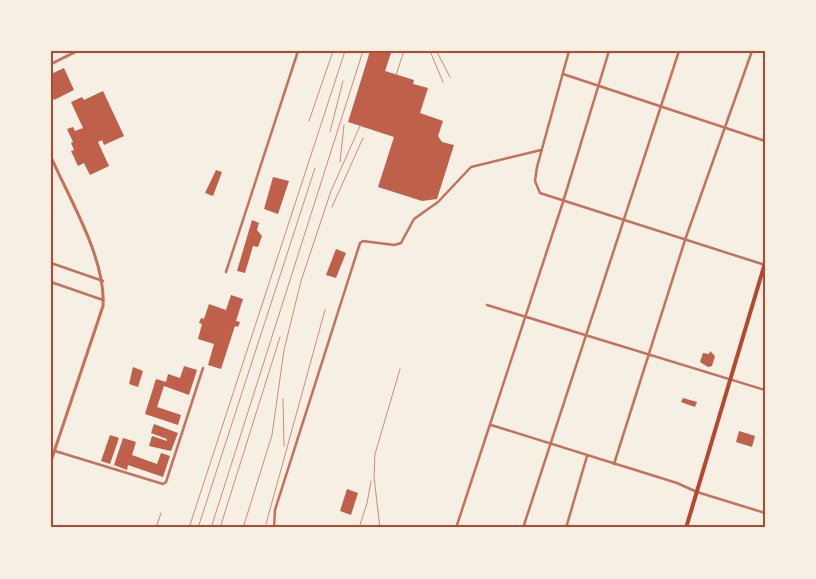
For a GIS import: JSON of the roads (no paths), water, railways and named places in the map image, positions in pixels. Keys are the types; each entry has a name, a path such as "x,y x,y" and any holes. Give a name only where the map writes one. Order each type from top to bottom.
{"main road":[{"path":"686,528 765,264"}],"street":[{"path":"51,64 77,51"},
{"path":"226,272 298,51"},
{"path":"569,51 541,150 535,181 536,188 540,193 563,202 765,264"},
{"path":"456,528 563,202 609,51"},
{"path":"523,528 622,220 679,51"},
{"path":"614,464 685,240 752,51"},
{"path":"563,74 765,141"},
{"path":"274,528 275,510 360,242 363,240 394,246 401,243 414,219 438,202 471,166 541,150"},
{"path":"51,157 96,257 103,281 102,310 51,461"},
{"path":"51,264 103,281"},
{"path":"51,282 103,300"},
{"path":"487,305 526,315 765,390"},
{"path":"55,451 163,484 166,482 203,368"},
{"path":"491,425 550,445 677,483 697,492 765,513"},
{"path":"566,528 587,456"}],"railway":[{"path":"309,121 333,51"},
{"path":"189,528 345,51"},
{"path":"211,528 363,51"},
{"path":"396,75 404,51"},
{"path":"430,51 443,82"},
{"path":"437,52 450,77"},
{"path":"330,132 343,81"},
{"path":"340,162 344,125"},
{"path":"243,528 272,435 284,350 301,281 331,191 360,126"},
{"path":"332,207 363,138"},
{"path":"198,528 315,168"},
{"path":"266,524 325,310"},
{"path":"220,528 280,337"},
{"path":"380,528 374,477 375,454 400,369"},
{"path":"283,399 284,446"},
{"path":"359,528 367,503 371,481"},
{"path":"156,528 161,513"}]}
